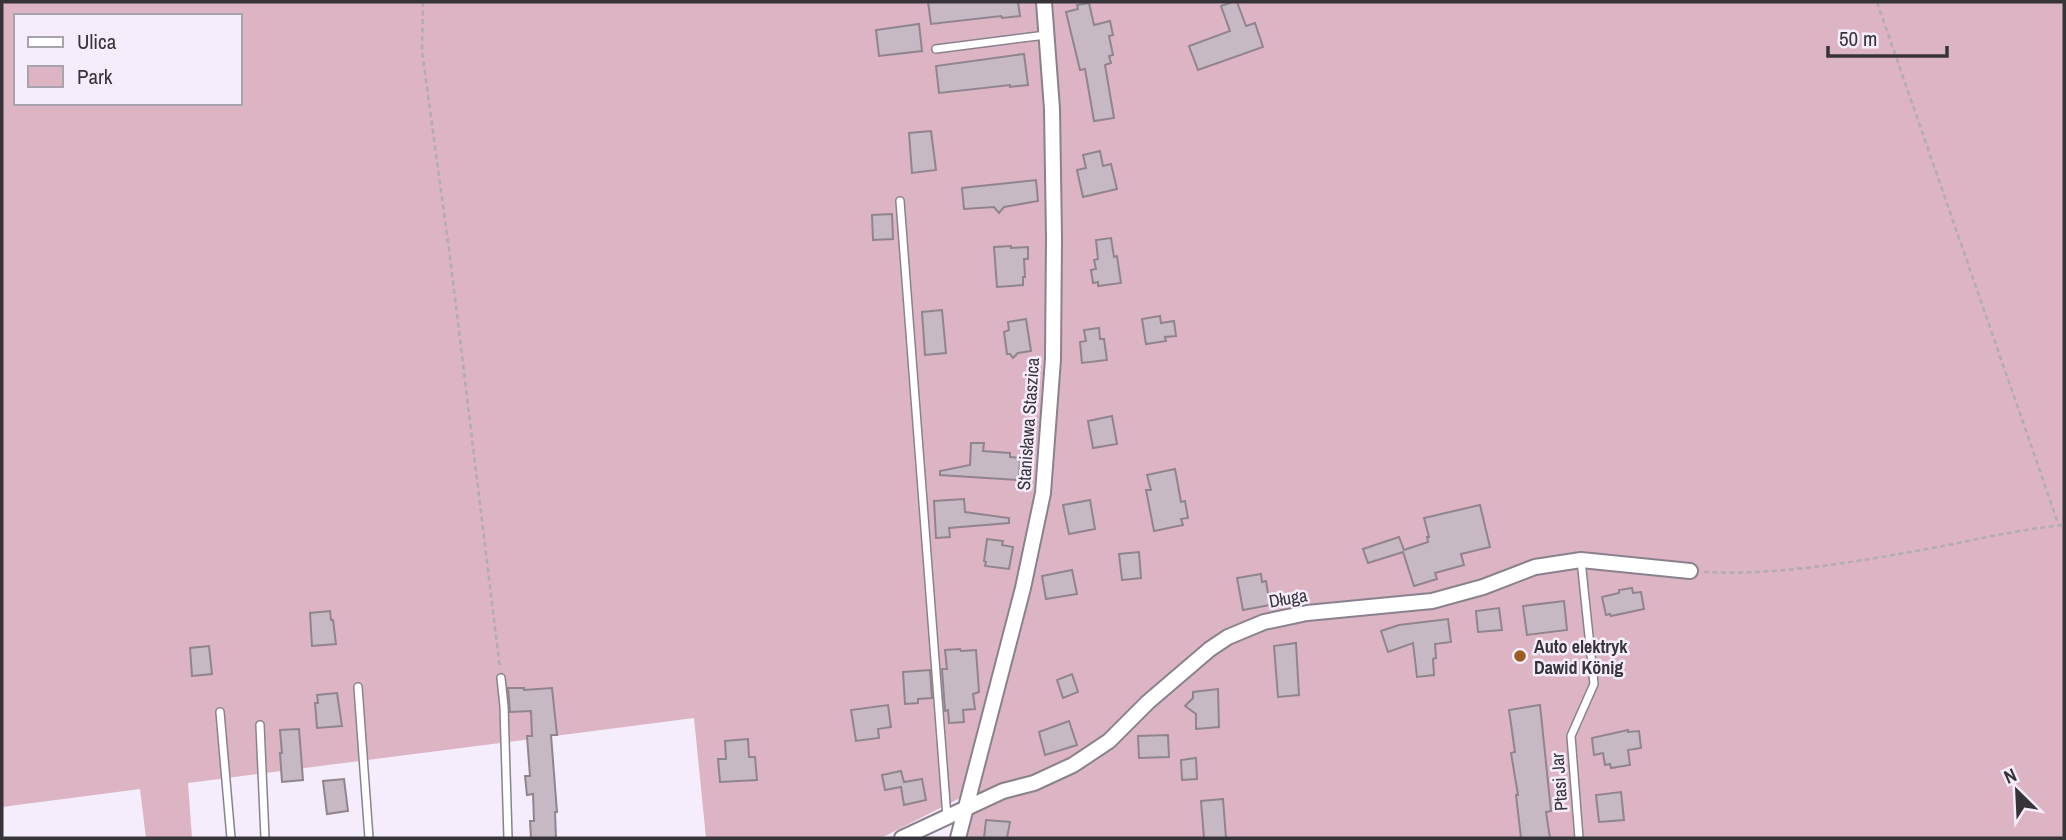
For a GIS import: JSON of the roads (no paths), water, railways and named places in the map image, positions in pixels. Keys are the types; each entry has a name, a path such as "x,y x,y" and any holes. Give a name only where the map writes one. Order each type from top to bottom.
{"street":[{"name":"Stanisława Staszica","path":"958,838 1023,588 1043,493 1053,332 1052,109 1044,2"},
{"name":"Długa","path":"902,838 1003,791 1034,783 1073,765 1109,741 1148,702 1210,649 1247,628 1287,616 1433,601 1483,587 1535,567 1581,560 1690,571"}],"lane":[{"path":"936,49 1048,35"},
{"path":"900,201 947,817"},
{"name":"Ptasi Jar","path":"1579,838 1571,736 1594,684 1581,560"},
{"path":"501,678 505,706 508,838"},
{"path":"358,687 369,838"},
{"path":"220,712 231,838"},
{"path":"260,725 265,838"}],"place":[{"name":"Auto elektryk Dawid König","path":"1520,656"}]}
